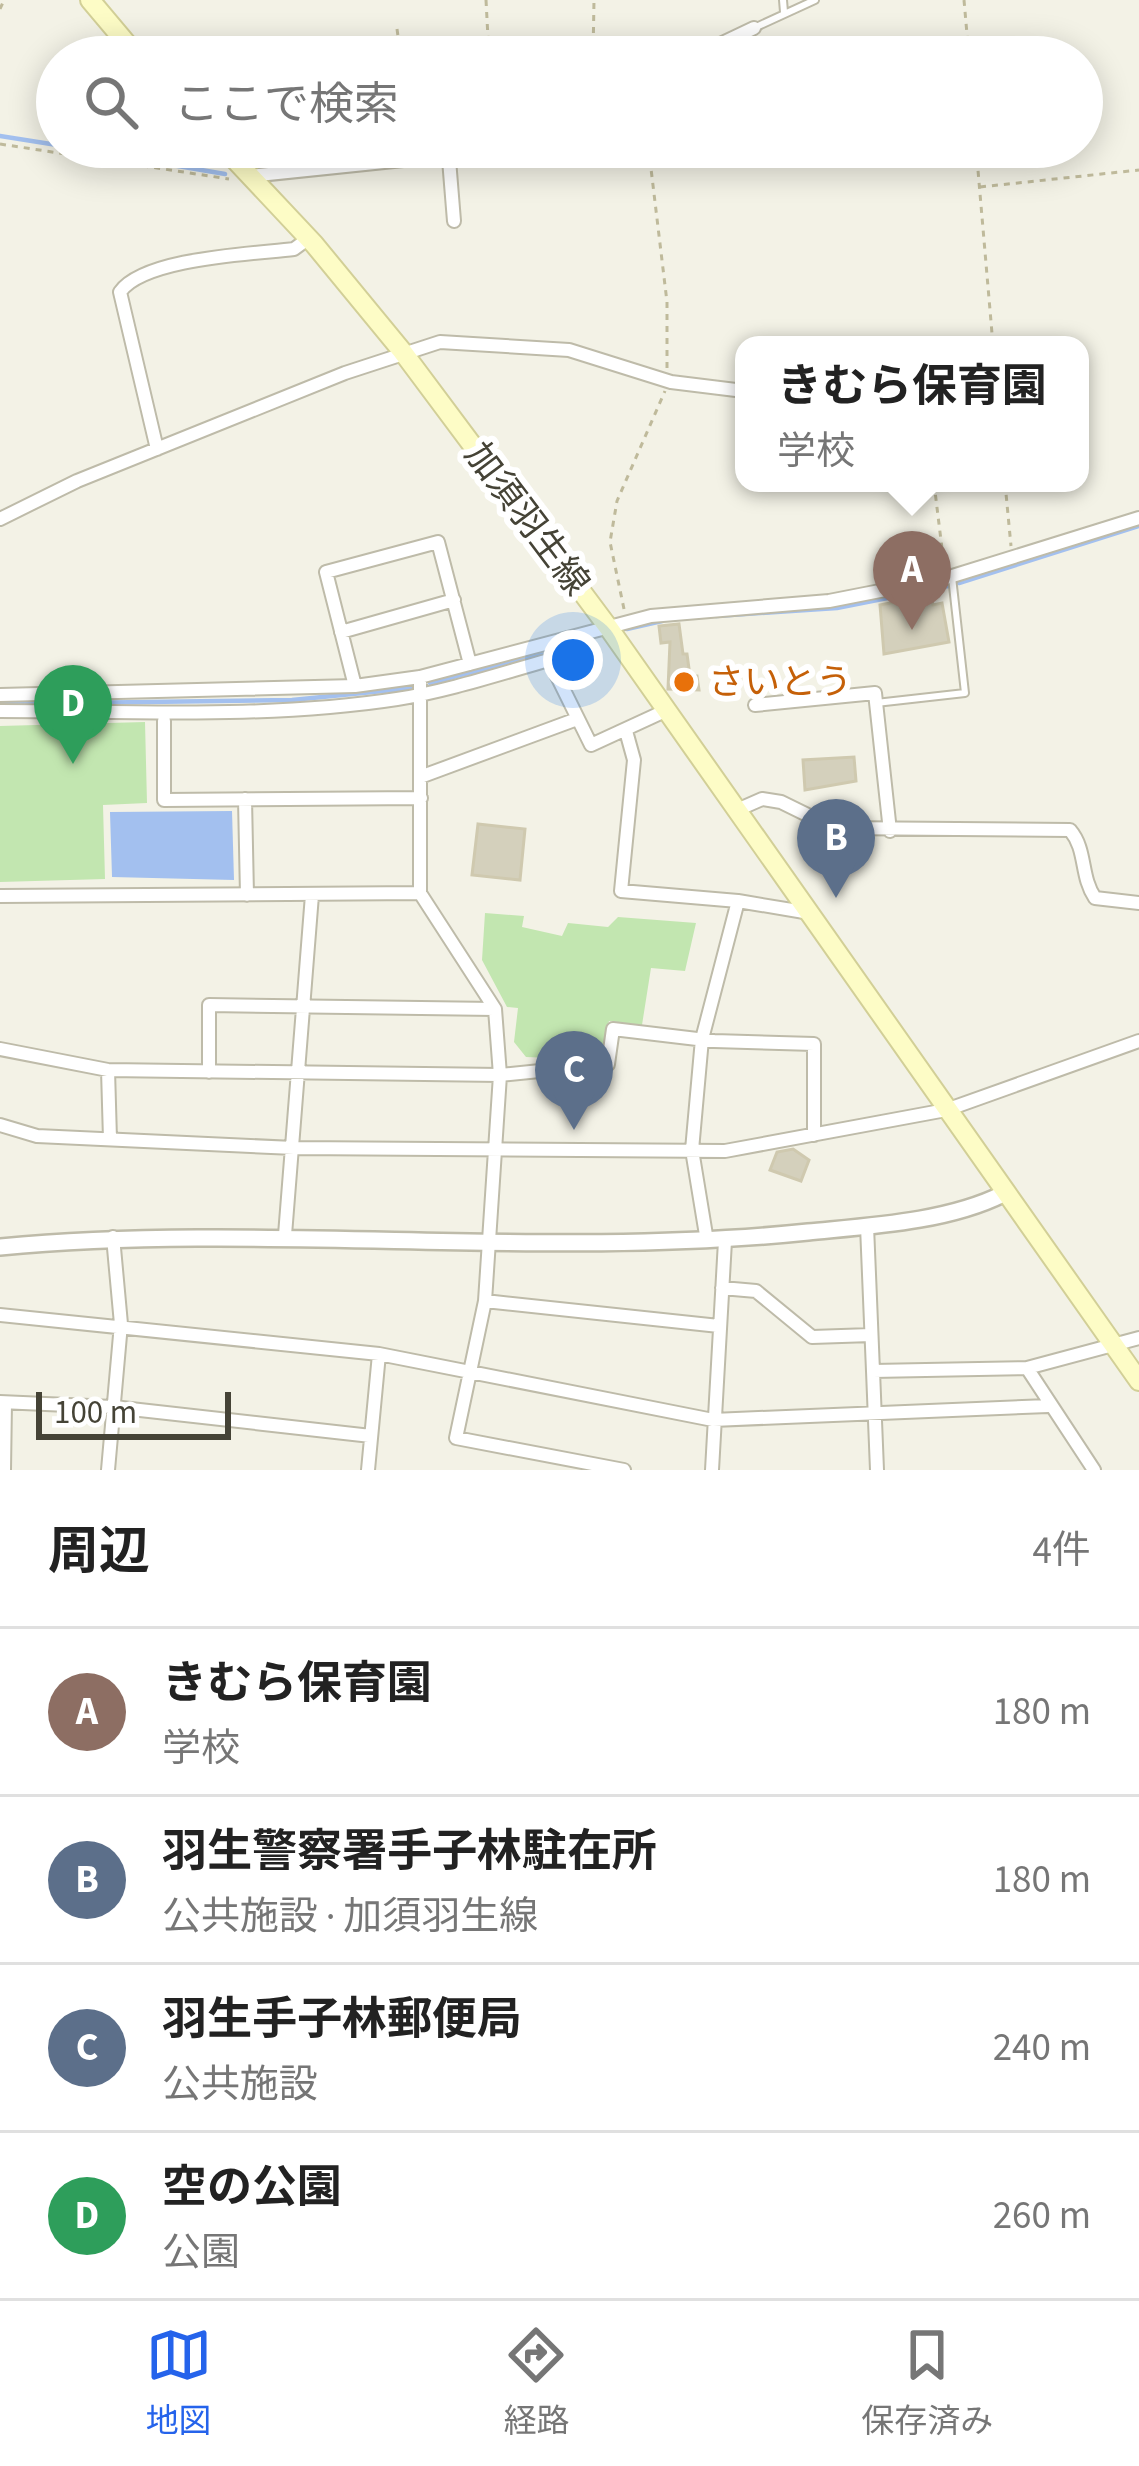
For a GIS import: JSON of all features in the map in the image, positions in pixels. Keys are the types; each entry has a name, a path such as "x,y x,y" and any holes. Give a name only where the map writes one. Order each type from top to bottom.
{"main road":[{"path":"90,0 120,36"},
{"name":"加須羽生線","path":"243,168 402,351 608,627 1139,1381"}],"street":[{"path":"737,36 754,28"},
{"path":"250,176 326,168"},
{"path":"450,168 454,221"},
{"path":"157,449 119,292 126,283 169,267 294,249 308,238"},
{"path":"0,520 157,449 402,351 440,342 569,350 670,382 735,390"},
{"path":"0,695 355,686 420,677 608,627 691,611 829,601 949,578 1139,518"},
{"path":"355,686 326,572 438,542 470,664"},
{"path":"341,632 454,600"},
{"path":"0,711 276,708 422,694 549,660 591,745 667,710"},
{"path":"420,677 420,893 495,1009 500,1076 499,1149 485,1301 456,1438 624,1470"},
{"path":"755,705 875,693 890,831"},
{"path":"421,777 577,719"},
{"path":"164,721 164,800 421,798"},
{"path":"626,731 634,760 621,891 811,913"},
{"path":"737,810 762,799 781,802 834,828 890,831 977,825 1070,830 1080,842 1086,886 1095,898 1139,903"},
{"path":"245,800 247,895"},
{"path":"0,896 420,893"},
{"path":"286,1235 312,895"},
{"path":"707,1241 692,1150 702,1040 738,901"},
{"path":"209,1072 209,1005 495,1009"},
{"path":"0,1048 108,1070 500,1076 608,1064 613,1030 702,1040 814,1044 814,1135"},
{"path":"0,1125 38,1136 294,1148 725,1151 946,1110 1139,1041"},
{"path":"108,1070 110,1139"},
{"path":"0,1247 113,1237 286,1235 488,1244 707,1241 867,1226 1003,1194"},
{"path":"867,1226 877,1470"},
{"path":"108,1470 121,1324 113,1237"},
{"path":"712,1470 725,1240"},
{"path":"722,1288 756,1291 812,1336 871,1336"},
{"path":"485,1301 719,1326"},
{"path":"0,1315 379,1354 713,1420 1048,1406"},
{"path":"872,1372 1027,1368 1116,1348 1139,1338"},
{"path":"368,1470 379,1354"},
{"path":"1027,1368 1094,1470"},
{"path":"4,1470 3,1402 113,1407 371,1436"}],"lane":[{"path":"783,0 784,12"},
{"path":"754,28 815,0"},
{"path":"876,703 965,693 949,578"}],"path":[{"path":"0,9 4,0"},
{"path":"486,0 488,36"},
{"path":"593,36 594,0"},
{"path":"964,0 967,36"},
{"path":"397,29 398,36"},
{"path":"0,144 36,150"},
{"path":"156,168 227,179 250,176"},
{"path":"978,168 992,336"},
{"path":"980,187 1139,170"},
{"path":"935,492 949,578"},
{"path":"1006,492 1014,559"}],"green space":[{"path":"145,722 147,803 103,805 105,879 0,882 0,726"},
{"path":"485,913 524,916 522,927 562,936 568,923 608,927 618,917 696,923 685,971 651,968 642,1025 609,1021 599,1060 526,1057 514,1042 518,1008 507,1007 482,960"}],"water":[{"path":"232,811 234,880 112,877 110,812"}],"building":[{"path":"931,595 933,605 942,603 949,642 884,654 880,605"},
{"path":"679,624 683,654 687,654 690,676 697,676 699,690 668,689 670,642 661,643 659,626"},
{"path":"854,757 856,781 805,790 803,760"},
{"path":"478,824 525,829 520,880 472,875"},
{"path":"793,1149 809,1160 801,1181 770,1170 777,1152"}],"waterway":[{"path":"0,136 36,142"},
{"path":"190,168 225,174"},
{"path":"959,583 1139,526"},
{"path":"716,616 837,608 948,586"},
{"path":"627,629 662,621"},
{"path":"430,683 541,654"},
{"path":"0,704 292,700 413,688"}],"place":[{"name":"きむら保育園","path":"912,630"},
{"name":"さいとう","path":"684,682"},
{"name":"空の公園","path":"73,764"},
{"name":"羽生警察署手子林駐在所","path":"836,898"},
{"name":"羽生手子林郵便局","path":"574,1130"}]}
